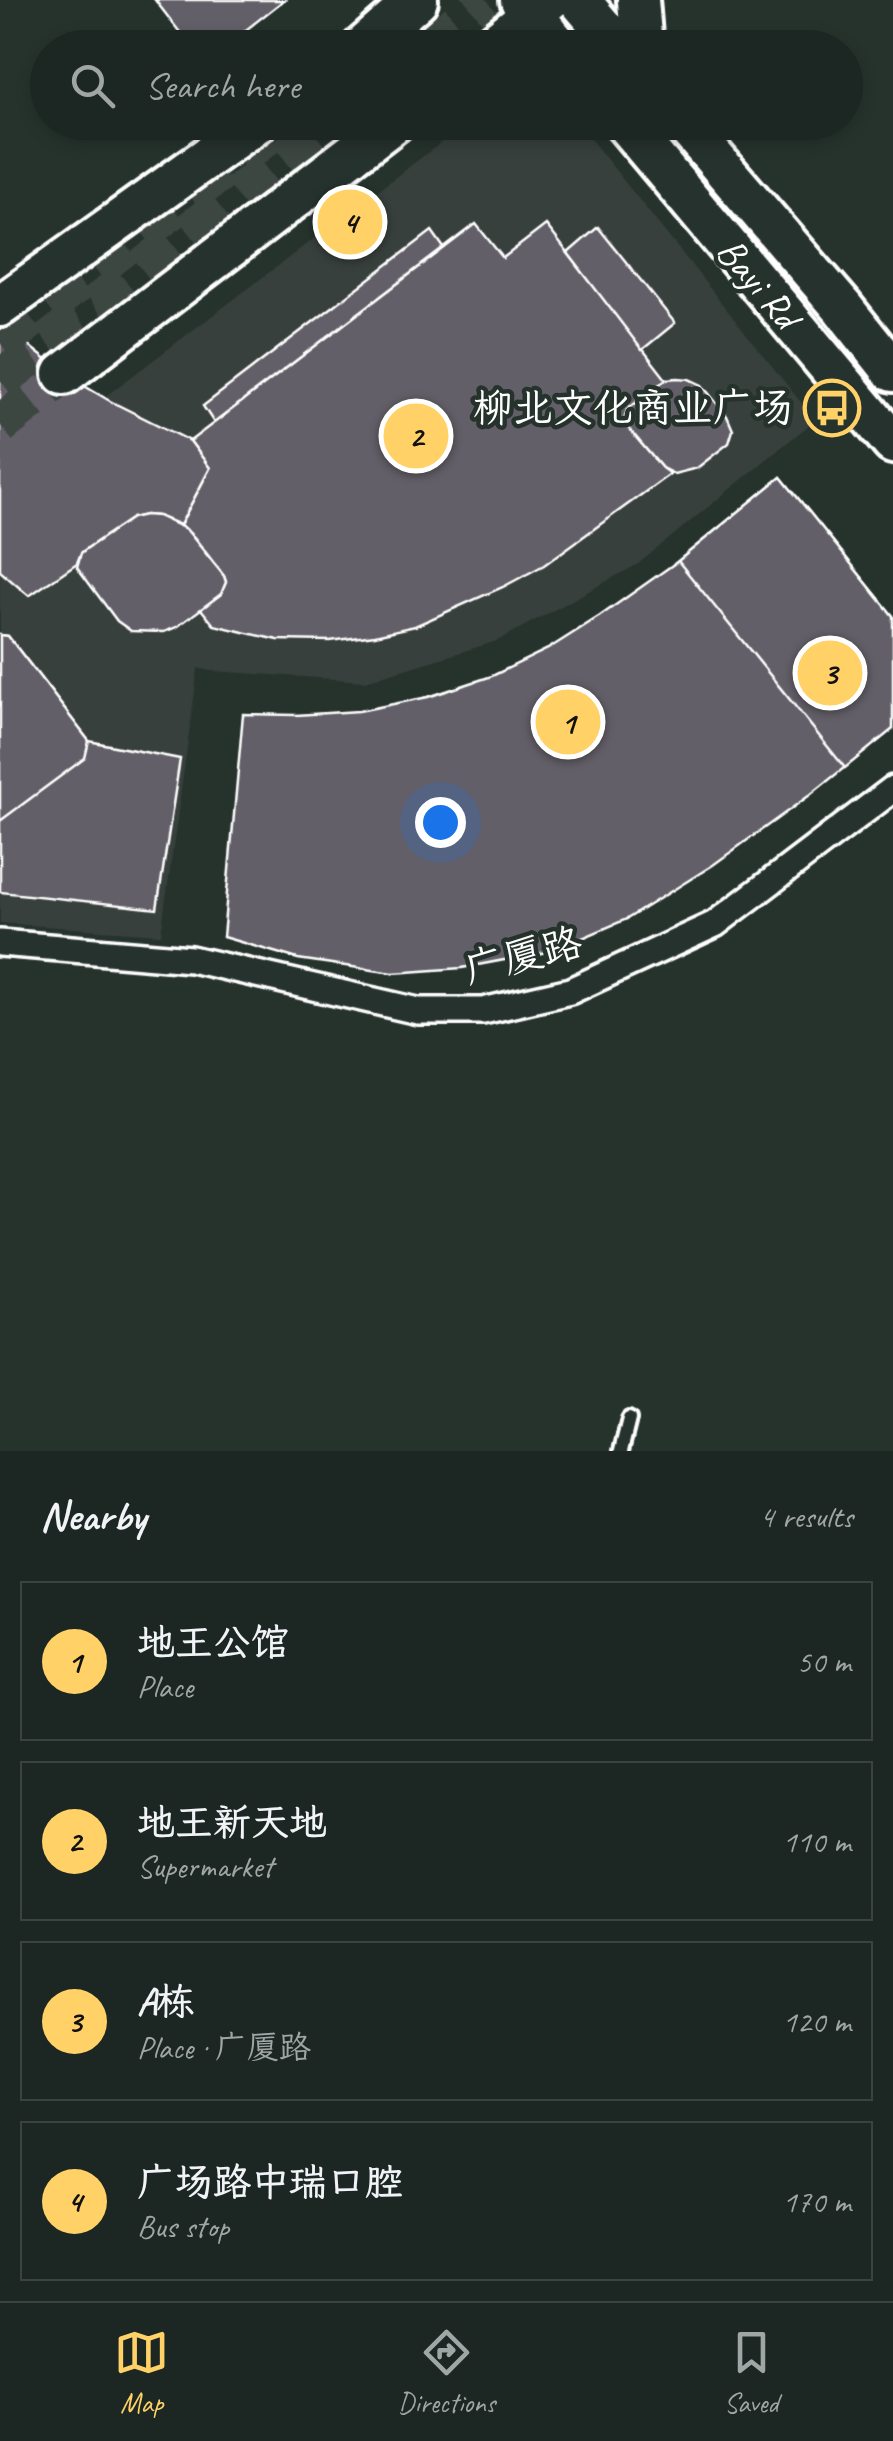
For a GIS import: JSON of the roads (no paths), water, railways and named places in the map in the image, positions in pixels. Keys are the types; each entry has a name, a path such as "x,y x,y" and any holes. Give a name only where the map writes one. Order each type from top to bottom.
{"main road":[{"path":"375,30 394,0"},
{"path":"383,30 417,0"},
{"path":"580,0 605,30"},
{"path":"638,0 640,30"},
{"path":"507,30 534,4 549,30"},
{"path":"0,306 232,140"},
{"path":"64,374 370,140"},
{"name":"Bayi Rd","path":"638,140 893,443"},
{"name":"Bayi Rd","path":"698,140 893,371"}],"street":[{"name":"广厦路","path":"0,943 191,960 418,1011 483,1011 570,992 715,924 893,789"}],"lane":[{"path":"621,1451 630,1418"}],"tunnel":[{"path":"449,30 487,0"},
{"path":"0,343 261,140"},
{"path":"0,380 307,140"},
{"path":"0,425 64,374"}],"place":[{"name":"广场路中瑞口腔","path":"350,222"},
{"name":"柳北文化商业广场","path":"832,408"},
{"name":"地王新天地","path":"416,436"},
{"name":"A栋","path":"830,673"},
{"name":"地王公馆","path":"568,722"}]}
